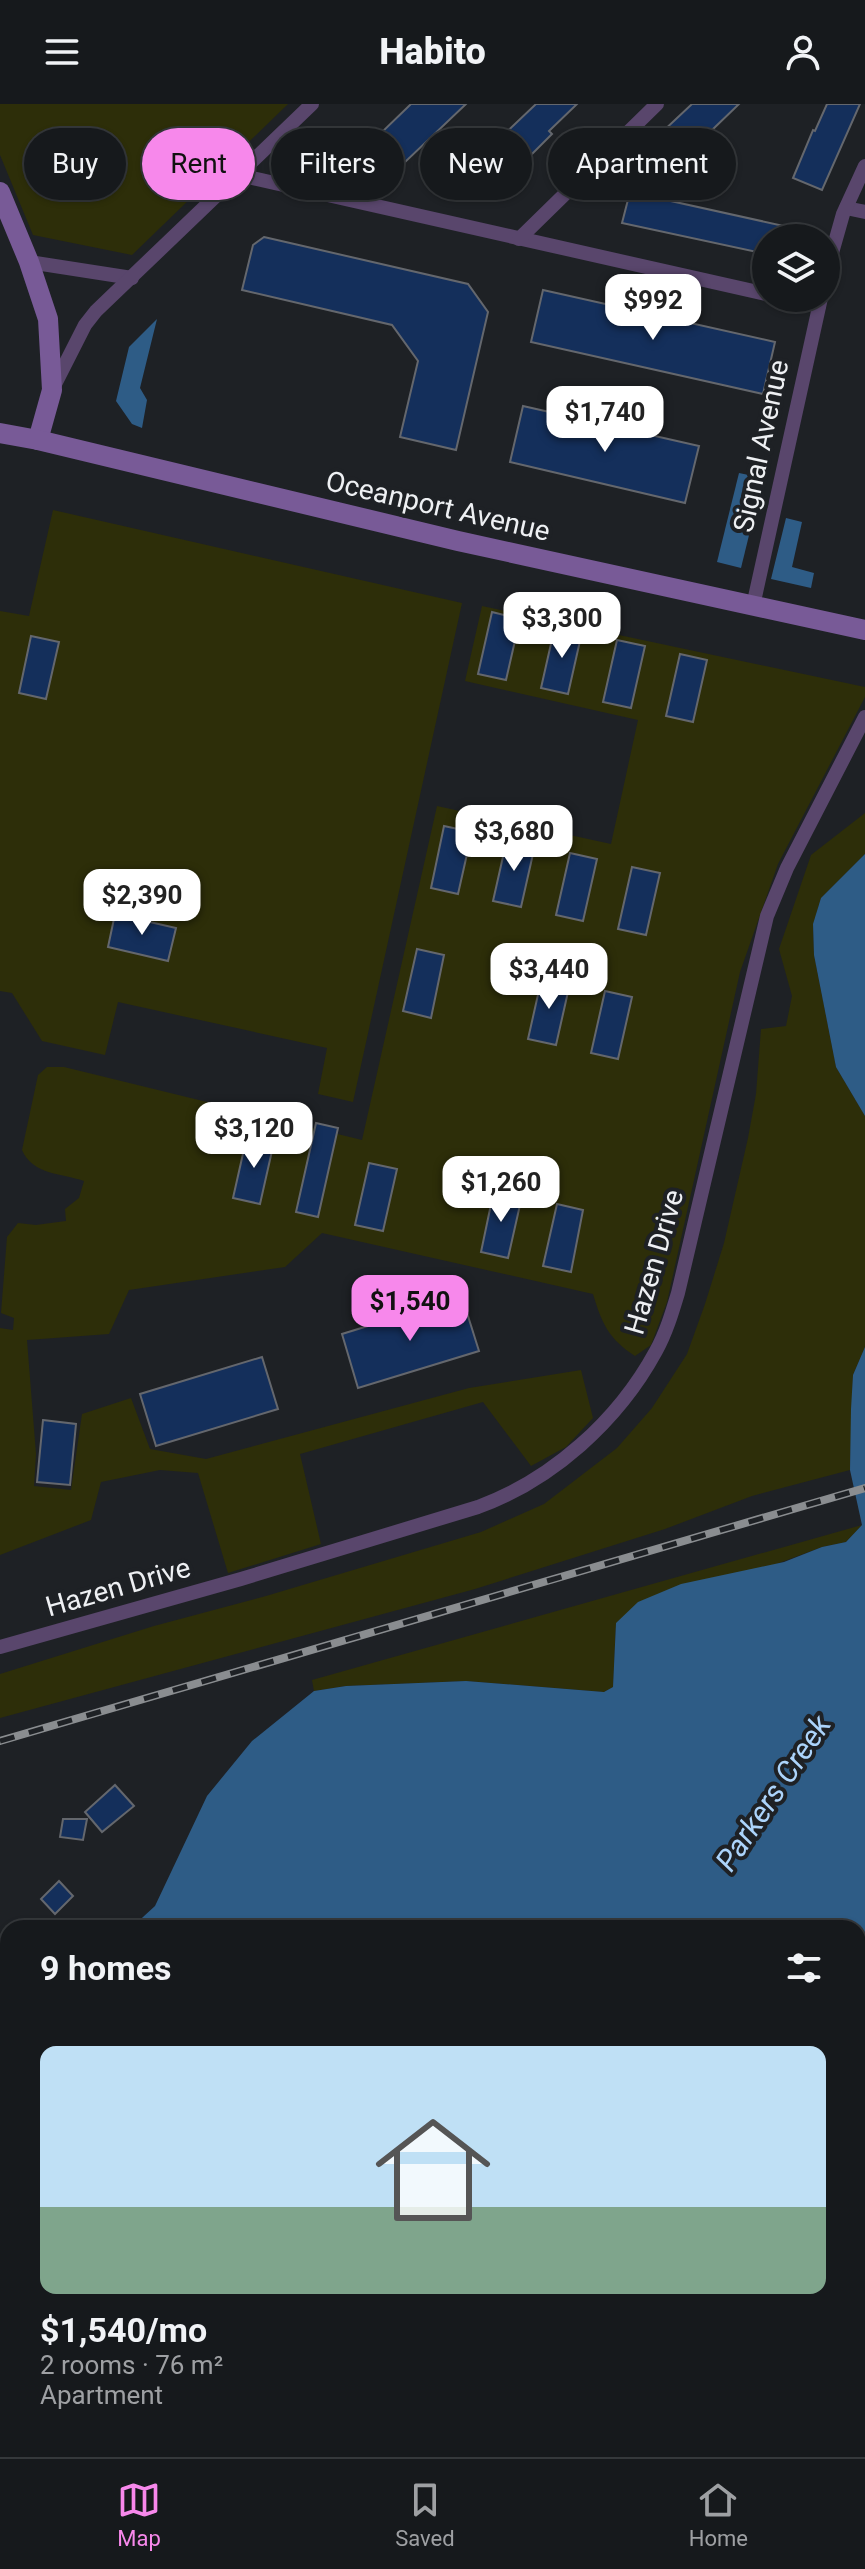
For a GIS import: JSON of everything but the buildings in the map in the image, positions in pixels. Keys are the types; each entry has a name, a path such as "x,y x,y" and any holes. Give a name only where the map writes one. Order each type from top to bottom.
{"main road":[{"path":"0,192 48,319 52,390 38,440"},
{"name":"Oceanport Avenue","path":"0,433 458,541 865,630"}],"street":[{"path":"255,159 312,104"},
{"path":"519,239 657,104"},
{"path":"840,228 865,166"},
{"path":"255,179 752,291"},
{"path":"52,390 85,325 96,311 213,200"},
{"path":"846,208 865,212"},
{"path":"29,262 132,278"},
{"name":"Signal Avenue","path":"753,606 818,312"},
{"name":"Hazen Drive","path":"0,1647 241,1579 487,1504 546,1473 577,1449 597,1428 624,1397 656,1351 668,1323 678,1293 767,916 787,868 865,717"}],"shaded area":[{"path":"0,104 288,104 255,136 255,128 142,128 142,200 189,200 132,255 33,235 0,155"},
{"path":"53,510 462,603 353,1102 318,1094 327,1048 118,1002 105,1055 42,1041 12,993 0,991 0,611 29,616"},
{"path":"482,606 865,687 865,697 778,864 740,972 667,1302 651,1345 635,1356 619,1343 603,1322 593,1294 322,1233 285,1267 129,1290 109,1334 27,1340 36,1454 34,1486 71,1490 82,1414 131,1398 150,1449 206,1459 469,1388 581,1370 593,1418 566,1447 531,1466 483,1402 300,1454 321,1544 228,1573 198,1473 160,1470 101,1482 91,1520 0,1555 0,1328 13,1330 14,1318 1,1313 7,1237 18,1223 36,1225 66,1221 65,1209 79,1198 84,1181 40,1169 22,1150 38,1075 47,1067 64,1067 362,1140 437,806 611,844 638,720 465,681"},
{"path":"865,813 865,854 821,898 813,925 814,955 836,1067 865,1116 865,1347 853,1375 850,1470 752,1496 665,1529 475,1589 0,1718 0,1674 154,1626 481,1532 544,1504 617,1448 652,1408 687,1354 705,1304 724,1243 748,1138 756,1094 761,1029 786,1026 792,996 779,949 811,855"},
{"path":"862,1525 846,1542 822,1547 616,1623 613,1687 604,1692 466,1681 346,1686 314,1691 312,1680"}],"water":[{"path":"157,319 140,388 147,400 142,428 132,424 116,401 129,347"},
{"path":"739,473 763,478 741,568 717,562"},
{"path":"786,518 802,522 792,567 814,573 811,588 771,579"},
{"path":"865,854 865,1116 836,1067 814,955 813,924 821,898"},
{"name":"Parkers Creek","path":"865,1347 865,1920 140,1920 155,1906 207,1796 252,1741 314,1691 346,1686 466,1681 604,1692 613,1687 616,1623 638,1602 681,1584 784,1562 822,1547 846,1542 862,1525 850,1470 853,1375"}],"railway":[{"path":"0,1741 865,1488"}]}
